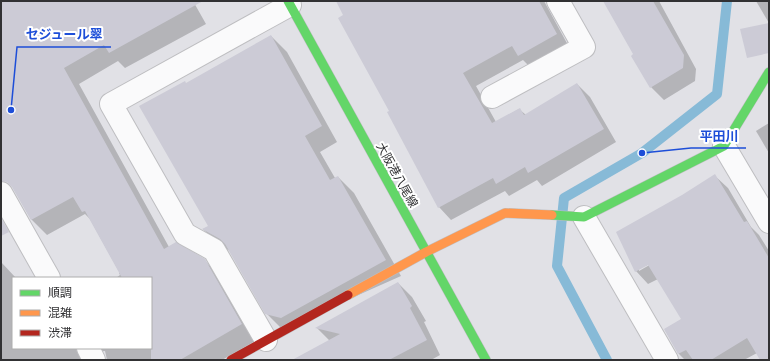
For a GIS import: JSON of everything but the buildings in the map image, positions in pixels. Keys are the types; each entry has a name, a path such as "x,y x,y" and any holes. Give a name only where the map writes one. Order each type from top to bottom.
{"street":[{"path":"492,97 584,47 558,1"},
{"path":"266,340 214,250 185,234 111,104 289,3"},
{"name":"大阪港八尾線","path":"289,3 486,360"},
{"path":"231,360 426,252 505,213 578,217 724,146 769,72"},
{"path":"724,146 769,222"},
{"path":"1,193 48,277"},
{"path":"578,217 667,360"},
{"path":"88,349 94,360"}],"waterway":[{"path":"607,360 557,266 564,198 642,153 717,94 727,1"}],"traffic: fast":[{"path":"288,1 486,360"},
{"path":"552,215 584,217 724,146 769,72"}],"traffic: slow":[{"path":"348,295 426,252 505,213 552,215"}],"traffic: jam":[{"path":"231,360 348,295"}],"place":[{"name":"セジュール翠","path":"11,110"},
{"name":"平田川","path":"642,153"}]}
